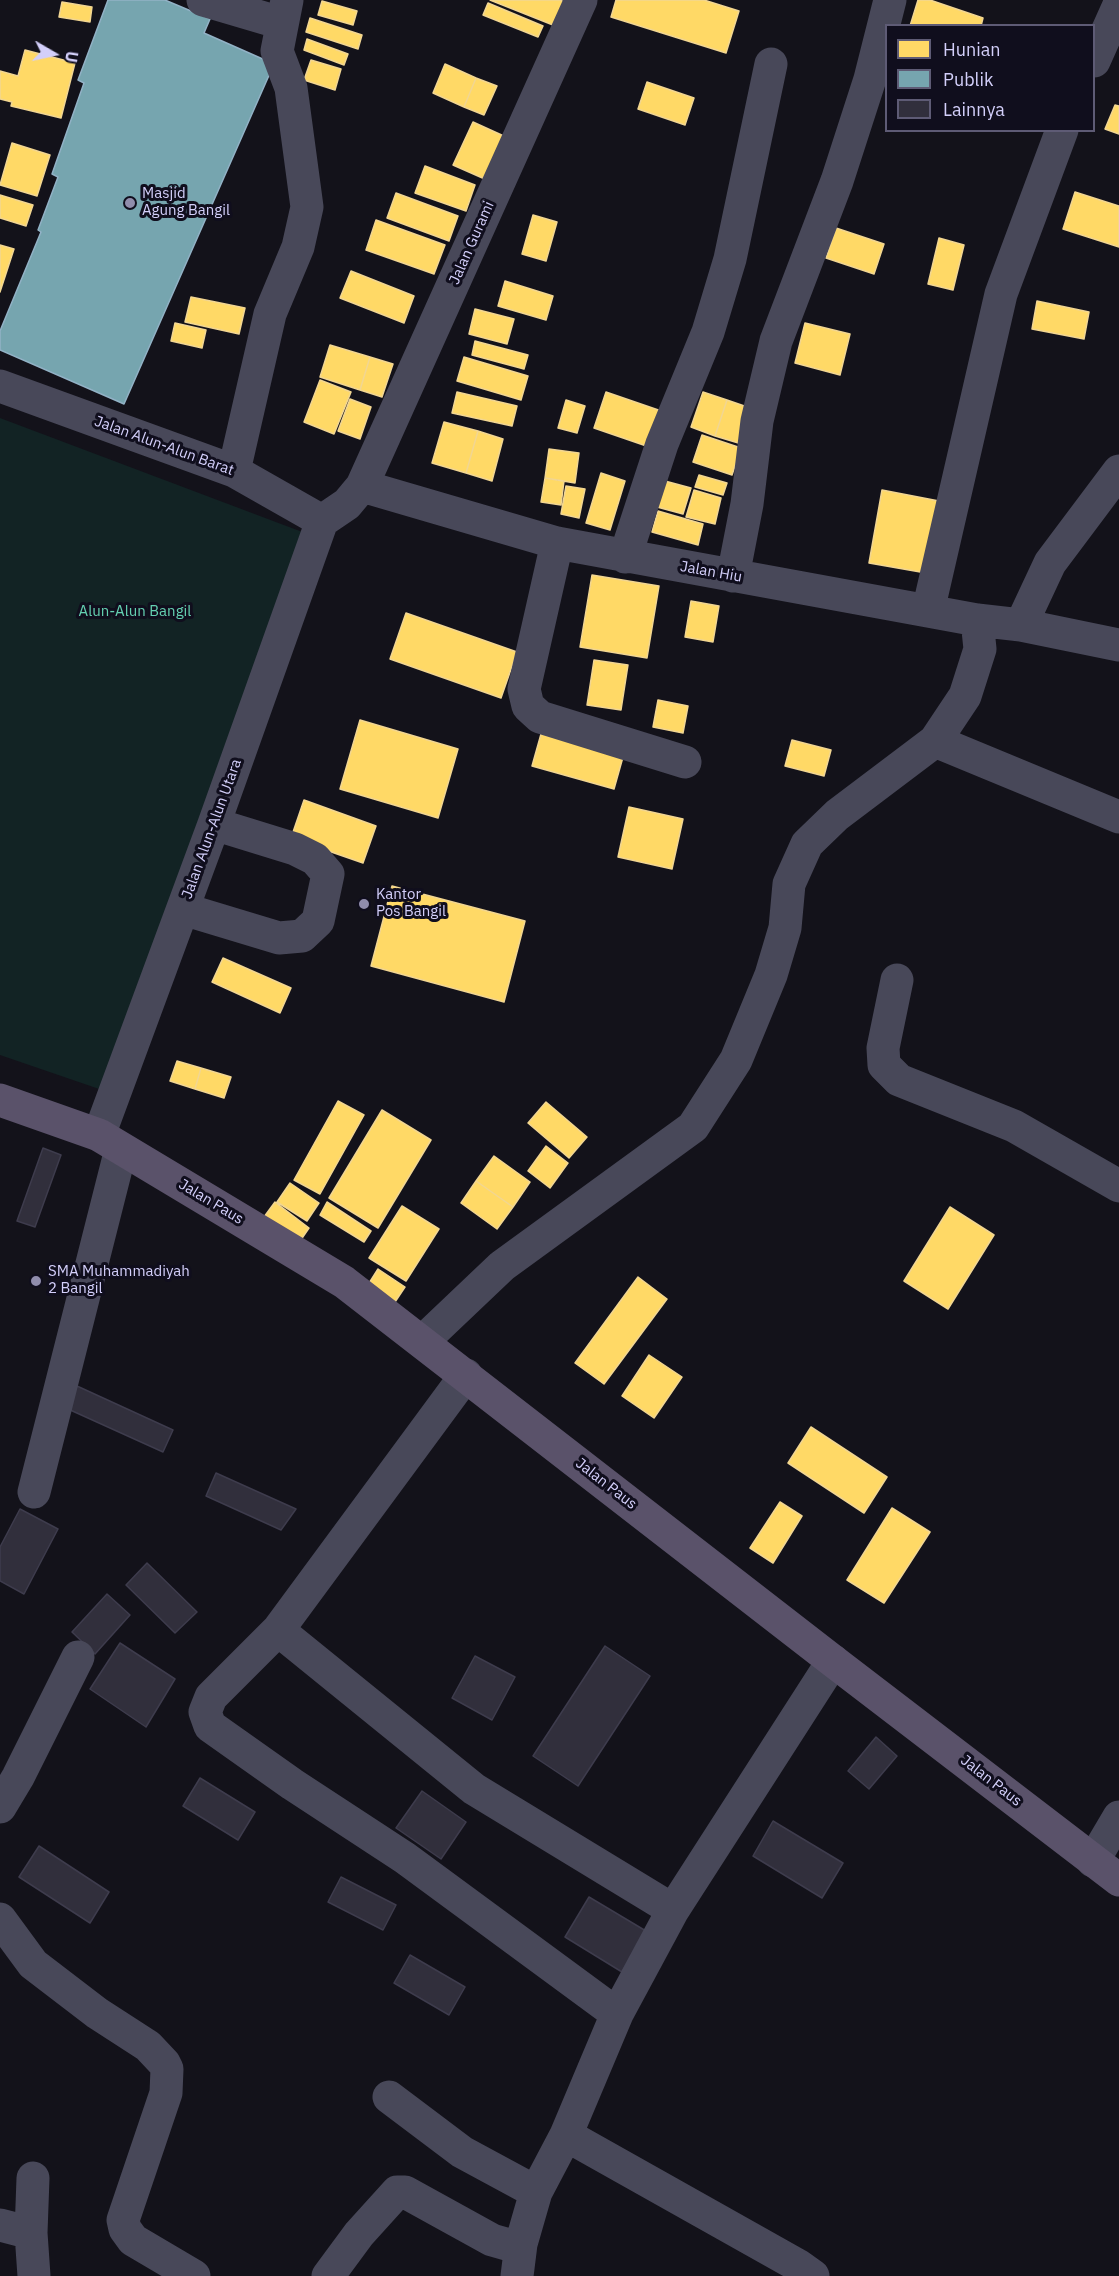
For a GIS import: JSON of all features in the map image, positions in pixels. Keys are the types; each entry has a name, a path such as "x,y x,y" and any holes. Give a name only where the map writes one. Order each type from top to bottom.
{"main road":[{"name":"Jalan Paus","path":"0,1100 110,1142 344,1282 1119,1880"}],"street":[{"path":"204,0 284,11 277,51 291,88 307,207 298,247 270,314 234,471"},
{"name":"Jalan Gurami","path":"362,486 581,0"},
{"path":"733,576 747,504 757,421 776,341 837,181 870,79 890,0"},
{"path":"1095,59 1119,5"},
{"path":"625,557 662,444 708,332 727,270 771,64"},
{"path":"928,611 1001,294 1061,132"},
{"name":"Jalan Alun-Alun Barat","path":"0,386 234,471 322,521"},
{"path":"1021,625 1050,563 1119,471"},
{"path":"322,521 347,504 362,486"},
{"name":"Jalan Hiu","path":"362,486 557,543 977,620 1021,625 1119,645"},
{"name":"Jalan Alun-Alun Utara","path":"34,1492 110,1142 183,909 322,521"},
{"path":"557,543 524,689 528,706 540,717 685,762"},
{"path":"423,1342 502,1266 693,1127 736,1060 771,975 784,928 789,884 807,844 837,815 935,741 965,696 980,650 977,620"},
{"path":"935,741 1119,818"},
{"path":"183,909 279,938 302,936 318,921 328,874 315,859 295,849 214,824"},
{"path":"897,980 882,1047 884,1065 899,1080 1014,1126 1119,1186"},
{"path":"466,1375 278,1630 211,1697 205,1712 210,1726 292,1784 405,1858 617,2014"},
{"path":"278,1630 474,1789 673,1910"},
{"path":"2,1800 18,1777 78,1658"},
{"path":"517,2276 521,2244 536,2192 566,2135 617,2014 673,1910 833,1661"},
{"path":"1093,1861 1119,1817"},
{"path":"0,1919 33,1964 97,2013 148,2046 164,2063 167,2070 166,2093 123,2220 124,2229 134,2240 195,2276"},
{"path":"389,2097 462,2152 536,2192"},
{"path":"566,2135 813,2276"},
{"path":"33,2178 15,2229 34,2276"},
{"path":"328,2276 359,2234 397,2192 405,2192 492,2240 506,2244 521,2244"}],"green space":[{"name":"Alun-Alun Bangil","path":"0,418 305,533 105,1091 0,1055"}],"building: Hunian":[{"path":"490,0 560,0 567,3 558,27"},
{"path":"616,0 704,0 739,11 726,53 611,17"},
{"path":"918,0 930,0 983,18 982,24 911,24"},
{"path":"322,1 357,11 353,25 318,15"},
{"path":"62,2 92,7 90,22 59,17"},
{"path":"488,3 543,26 538,37 483,15"},
{"path":"310,18 362,35 358,49 306,32"},
{"path":"307,39 348,54 344,65 304,50"},
{"path":"25,50 75,63 61,118 11,106 12,102 0,99 0,71 18,76"},
{"path":"311,60 341,69 335,90 304,80"},
{"path":"445,64 476,78 464,107 433,93"},
{"path":"476,78 497,86 484,115 464,107"},
{"path":"647,82 694,98 685,125 638,109"},
{"path":"1115,105 1119,106 1119,134 1105,129"},
{"path":"473,122 506,137 487,180 453,165"},
{"path":"12,143 50,155 37,196 0,185"},
{"path":"425,166 475,185 466,211 415,193"},
{"path":"1075,192 1119,206 1119,247 1063,229"},
{"path":"396,193 458,216 449,241 387,218"},
{"path":"0,195 33,205 26,226 0,218"},
{"path":"533,215 557,222 546,261 522,254"},
{"path":"376,220 445,245 434,274 366,250"},
{"path":"836,228 884,244 874,274 826,258"},
{"path":"939,238 964,245 953,290 928,284"},
{"path":"0,245 14,249 0,292"},
{"path":"351,271 414,296 404,323 340,298"},
{"path":"505,281 553,296 546,320 498,306"},
{"path":"191,297 245,308 239,334 185,322"},
{"path":"1037,301 1089,312 1084,339 1032,329"},
{"path":"475,309 514,319 507,344 469,334"},
{"path":"175,323 206,330 202,348 171,341"},
{"path":"805,323 850,334 840,375 795,363"},
{"path":"475,341 528,355 524,369 472,355"},
{"path":"330,345 370,357 360,390 320,377"},
{"path":"370,357 393,364 382,397 360,390"},
{"path":"464,357 528,376 521,400 457,381"},
{"path":"320,380 351,392 334,434 304,422"},
{"path":"457,392 517,406 512,426 452,413"},
{"path":"606,392 670,414 658,450 594,428"},
{"path":"703,392 727,400 715,436 691,427"},
{"path":"350,399 371,407 360,439 338,431"},
{"path":"566,400 585,406 577,433 558,428"},
{"path":"727,400 756,410 745,445 715,436"},
{"path":"444,422 478,431 466,473 432,463"},
{"path":"478,431 503,439 492,481 466,473"},
{"path":"702,435 741,448 732,475 693,462"},
{"path":"549,449 579,453 575,483 545,478"},
{"path":"601,473 625,481 610,530 586,523"},
{"path":"699,475 727,483 723,495 695,487"},
{"path":"545,478 564,481 561,505 541,502"},
{"path":"665,481 691,488 683,514 657,507"},
{"path":"566,486 585,489 579,518 561,514"},
{"path":"694,490 721,498 715,524 686,517"},
{"path":"882,490 939,501 926,573 869,563"},
{"path":"658,511 703,524 698,545 652,532"},
{"path":"592,575 659,586 647,658 580,647"},
{"path":"691,601 719,606 713,642 685,637"},
{"path":"406,613 517,652 501,698 390,659"},
{"path":"594,660 628,665 621,710 587,705"},
{"path":"658,700 688,706 683,733 653,727"},
{"path":"360,720 458,749 438,818 340,789"},
{"path":"541,734 623,757 614,789 532,766"},
{"path":"792,740 831,750 824,776 785,766"},
{"path":"304,800 376,826 363,863 291,838"},
{"path":"629,807 683,819 672,869 618,857"},
{"path":"392,886 525,921 504,1002 371,966"},
{"path":"223,958 291,988 280,1013 212,982"},
{"path":"177,1061 201,1068 195,1089 170,1081"},
{"path":"201,1068 231,1077 224,1098 195,1089"},
{"path":"338,1101 364,1115 320,1194 294,1180"},
{"path":"546,1102 587,1137 569,1158 528,1123"},
{"path":"382,1110 431,1140 378,1228 329,1198"},
{"path":"546,1146 568,1163 550,1188 528,1171"},
{"path":"494,1156 530,1182 513,1207 476,1181"},
{"path":"476,1181 513,1207 497,1229 461,1203"},
{"path":"290,1183 319,1203 307,1221 277,1202"},
{"path":"275,1202 309,1228 298,1244 264,1217"},
{"path":"327,1202 371,1231 364,1242 320,1215"},
{"path":"402,1206 439,1229 406,1281 369,1258"},
{"path":"950,1207 994,1235 948,1309 904,1281"},
{"path":"378,1269 405,1287 393,1305 366,1288"},
{"path":"638,1277 667,1299 604,1384 575,1363"},
{"path":"649,1355 682,1377 654,1418 622,1396"},
{"path":"811,1427 887,1477 864,1513 788,1463"},
{"path":"780,1502 802,1516 773,1563 750,1548"},
{"path":"892,1508 930,1532 884,1603 847,1580"}],"building: Publik":[{"name":"Masjid Agung Bangil","path":"108,0 165,0 210,19 204,33 274,64 124,404 0,350 0,331 41,232 38,230 58,177 52,174 84,83 78,80"}],"building: Lainnya":[{"path":"43,1148 61,1155 35,1227 17,1221"},
{"path":"77,1386 173,1430 163,1452 68,1409"},
{"path":"216,1473 296,1509 281,1530 206,1496"},
{"path":"20,1509 58,1529 24,1594 0,1581 0,1547"},
{"path":"147,1563 197,1612 175,1633 126,1585"},
{"path":"107,1594 130,1615 95,1654 72,1632"},
{"path":"120,1643 175,1679 146,1727 90,1689"},
{"path":"605,1646 650,1676 578,1786 533,1756"},
{"path":"475,1656 515,1677 492,1720 452,1698"},
{"path":"876,1737 897,1756 869,1789 848,1771"},
{"path":"200,1778 255,1812 238,1840 183,1806"},
{"path":"422,1791 466,1822 441,1859 396,1828"},
{"path":"773,1821 843,1863 822,1898 753,1856"},
{"path":"39,1846 109,1892 90,1923 19,1877"},
{"path":"341,1877 396,1905 383,1930 328,1902"},
{"path":"589,1897 646,1931 622,1972 565,1937"},
{"path":"410,1955 465,1987 449,2015 394,1983"}],"place":[{"name":"Masjid Agung Bangil","path":"130,203"},
{"name":"Kantor Pos Bangil","path":"364,904"},
{"name":"SMA Muhammadiyah 2 Bangil","path":"36,1281"}]}
